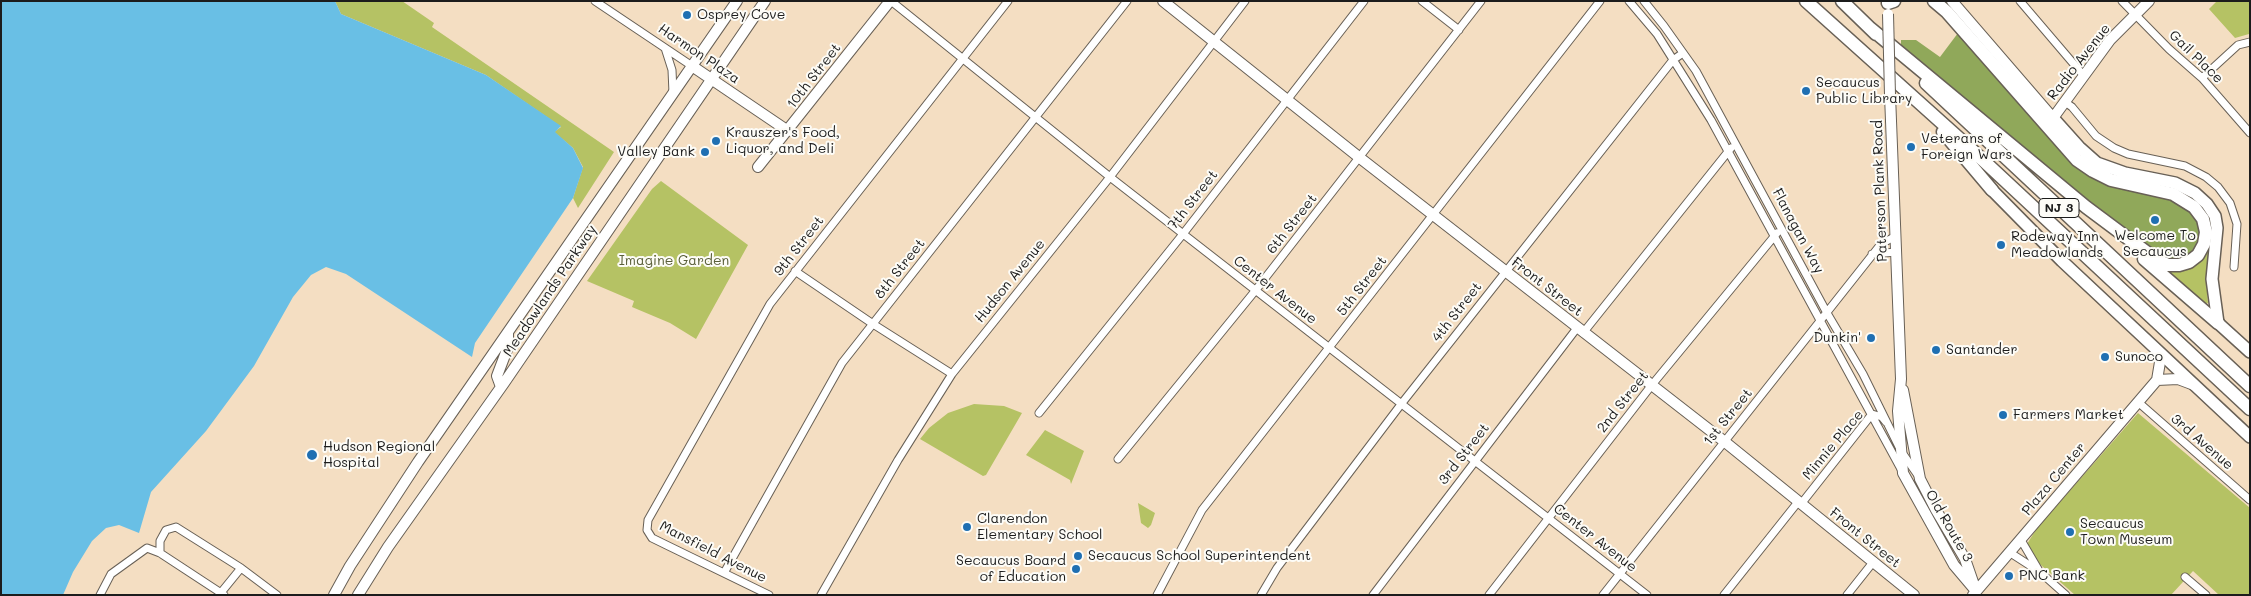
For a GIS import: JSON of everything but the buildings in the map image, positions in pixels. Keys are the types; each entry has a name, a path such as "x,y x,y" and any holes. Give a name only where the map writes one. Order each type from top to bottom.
{"highway":[{"name":"NJ 3","path":"1806,1 1971,149 2250,409"},
{"name":"NJ 3","path":"1842,1 1939,96 2250,386"},
{"path":"1934,1 1947,12 2072,156 2093,172 2111,180 2173,194 2187,202 2203,219 2206,232 2204,244 2198,254 2189,262 2174,266 2162,264 2086,207"},
{"name":"NJ 3","path":"1870,28 2086,207 2218,324"},
{"name":"NJ 3","path":"1915,99 1992,190"},
{"path":"2195,334 2250,375"}],"main road":[{"name":"Meadowlands Parkway","path":"334,595 378,522 737,1"},
{"name":"Meadowlands Parkway","path":"358,595 388,547 501,387 765,1"},
{"name":"10th Street","path":"758,167 891,1"},
{"name":"Front Street","path":"1163,1 1580,331 1725,442 1914,595"},
{"path":"1952,1 2053,118 2079,147 2097,163 2125,173 2168,181 2182,186 2195,193 2211,209 2217,228 2212,279 2218,324 2250,352"},
{"name":"Radio Avenue","path":"2053,118 2110,40 2148,1"},
{"name":"Paterson Plank Road","path":"1890,5 1890,95 1901,379 1898,411 1903,473"},
{"name":"Harmon Plaza","path":"692,66 788,130"},
{"name":"NJ 3","path":"1992,190 2062,261 2250,437"},
{"path":"501,387 497,376 508,347 508,333"},
{"path":"2156,348 2160,362 2156,380 2178,380 2196,386"},
{"name":"Paterson Plank Road","path":"1901,379 1920,479 1965,559 1975,594"},
{"name":"Plaza Center","path":"1975,594 2156,380"},
{"name":"Old Route 3","path":"1903,473 1954,565 1975,594"},
{"path":"1922,507 1936,510"}],"street":[{"name":"Harmon Plaza","path":"595,1 692,66"},
{"name":"Center Avenue","path":"891,1 1255,291 1402,403 1647,595"},
{"name":"9th Street","path":"647,530 648,520 765,312 795,271 1008,1"},
{"name":"8th Street","path":"724,573 842,363 1127,1"},
{"name":"Hudson Avenue","path":"821,595 898,460 952,374 1110,177 1245,1"},
{"name":"7th Street","path":"1039,412 1183,234 1364,1"},
{"path":"1422,1 1459,30"},
{"name":"6th Street","path":"1118,459 1255,291 1481,1"},
{"name":"5th Street","path":"1157,595 1202,510 1434,216 1600,1"},
{"name":"Flanagan Way","path":"1628,1 1657,34 1712,120 1773,236 1903,473"},
{"name":"Flanagan Way","path":"1644,1 1683,53 1737,144 1827,313 1860,368 1901,451 1920,479"},
{"path":"2020,1 2084,76"},
{"name":"Gail Place","path":"2122,1 2169,49 2202,78 2250,133"},
{"path":"1644,19 1652,12"},
{"path":"2202,78 2238,45 2250,42"},
{"path":"665,48 672,70 673,93"},
{"name":"4th Street","path":"1261,595 1277,568 1402,403 1673,60 1683,53"},
{"path":"2064,102 2072,107 2096,136 2114,148 2128,154 2185,166 2206,177 2218,187 2230,203 2237,224 2234,267"},
{"name":"3rd Street","path":"1372,595 1475,460 1728,150 1737,144"},
{"path":"1752,196 1762,190"},
{"name":"2nd Street","path":"1489,595 1651,386 1773,236 1782,230"},
{"name":"1st Street","path":"1603,595 1872,254 1886,240 1896,236"},
{"path":"1872,254 1897,252"},
{"path":"795,271 873,324 952,374"},
{"name":"3rd Avenue","path":"2138,402 2250,500"},
{"name":"Minnie Place","path":"1724,595 1872,414 1882,417 1888,424"},
{"path":"160,553 160,541 166,530 176,527 241,568 278,595"},
{"name":"Mansfield Avenue","path":"647,530 658,541 769,595"},
{"path":"2021,540 2040,572"},
{"path":"100,595 111,574 147,548 160,553 222,594 241,568"},
{"path":"2010,552 2040,572 2066,595"},
{"path":"1847,595 1874,561"},
{"path":"2185,577 2206,595"}],"green space":[{"path":"335,1 402,1 434,23 432,27 614,152 578,208 573,198 583,167 573,148 554,132 561,127 486,75 341,14"},
{"path":"2217,1 2249,1 2249,34 2235,38 2209,9"},
{"path":"1958,33 2028,114 2084,171 2173,200 2195,215 2200,227 2201,241 2194,252 2184,259 2172,262 2160,258 1972,109 1901,46 1901,40 1916,40 1940,57"},
{"name":"Imagine Garden","path":"661,181 748,245 696,339 670,323 632,307 634,301 587,281 652,189"},
{"path":"2211,241 2206,280 2208,303 2206,304 2147,258"},
{"path":"974,404 1004,406 1022,413 986,475 983,476 920,439 929,428 948,413"},
{"path":"2138,413 2250,508 2250,595 2219,595 2193,571 2171,595 2075,595 2034,559 2027,544 2037,528"},
{"path":"1045,430 1084,451 1071,484 1070,480 1026,455"},
{"path":"1138,503 1155,513 1148,528 1141,523"}],"water":[{"path":"1,1 335,1 341,14 486,75 561,126 555,132 573,148 583,168 573,198 475,343 472,357 346,274 326,267 311,275 293,297 254,366 206,431 151,492 139,533 119,525 106,528 92,541 73,572 63,595 1,595"}],"place":[{"name":"Osprey Cove","path":"687,15"},
{"name":"Secaucus Public Library","path":"1806,91"},
{"name":"Krauszer's Food, Liquor, and Deli","path":"716,141"},
{"name":"Veterans of Foreign Wars","path":"1911,147"},
{"name":"Valley Bank","path":"705,152"},
{"name":"Welcome To Secaucus","path":"2155,220"},
{"name":"Rodeway Inn Meadowlands","path":"2001,245"},
{"name":"Dunkin'","path":"1871,338"},
{"name":"Santander","path":"1936,350"},
{"name":"Sunoco","path":"2105,357"},
{"name":"Farmers Market","path":"2003,415"},
{"name":"Hudson Regional Hospital","path":"312,455"},
{"name":"Clarendon Elementary School","path":"967,527"},
{"name":"Secaucus Town Museum","path":"2070,532"},
{"name":"Secaucus School Superintendent","path":"1078,556"},
{"name":"Secaucus Board of Education","path":"1076,569"},
{"name":"PNC Bank","path":"2009,576"}]}
